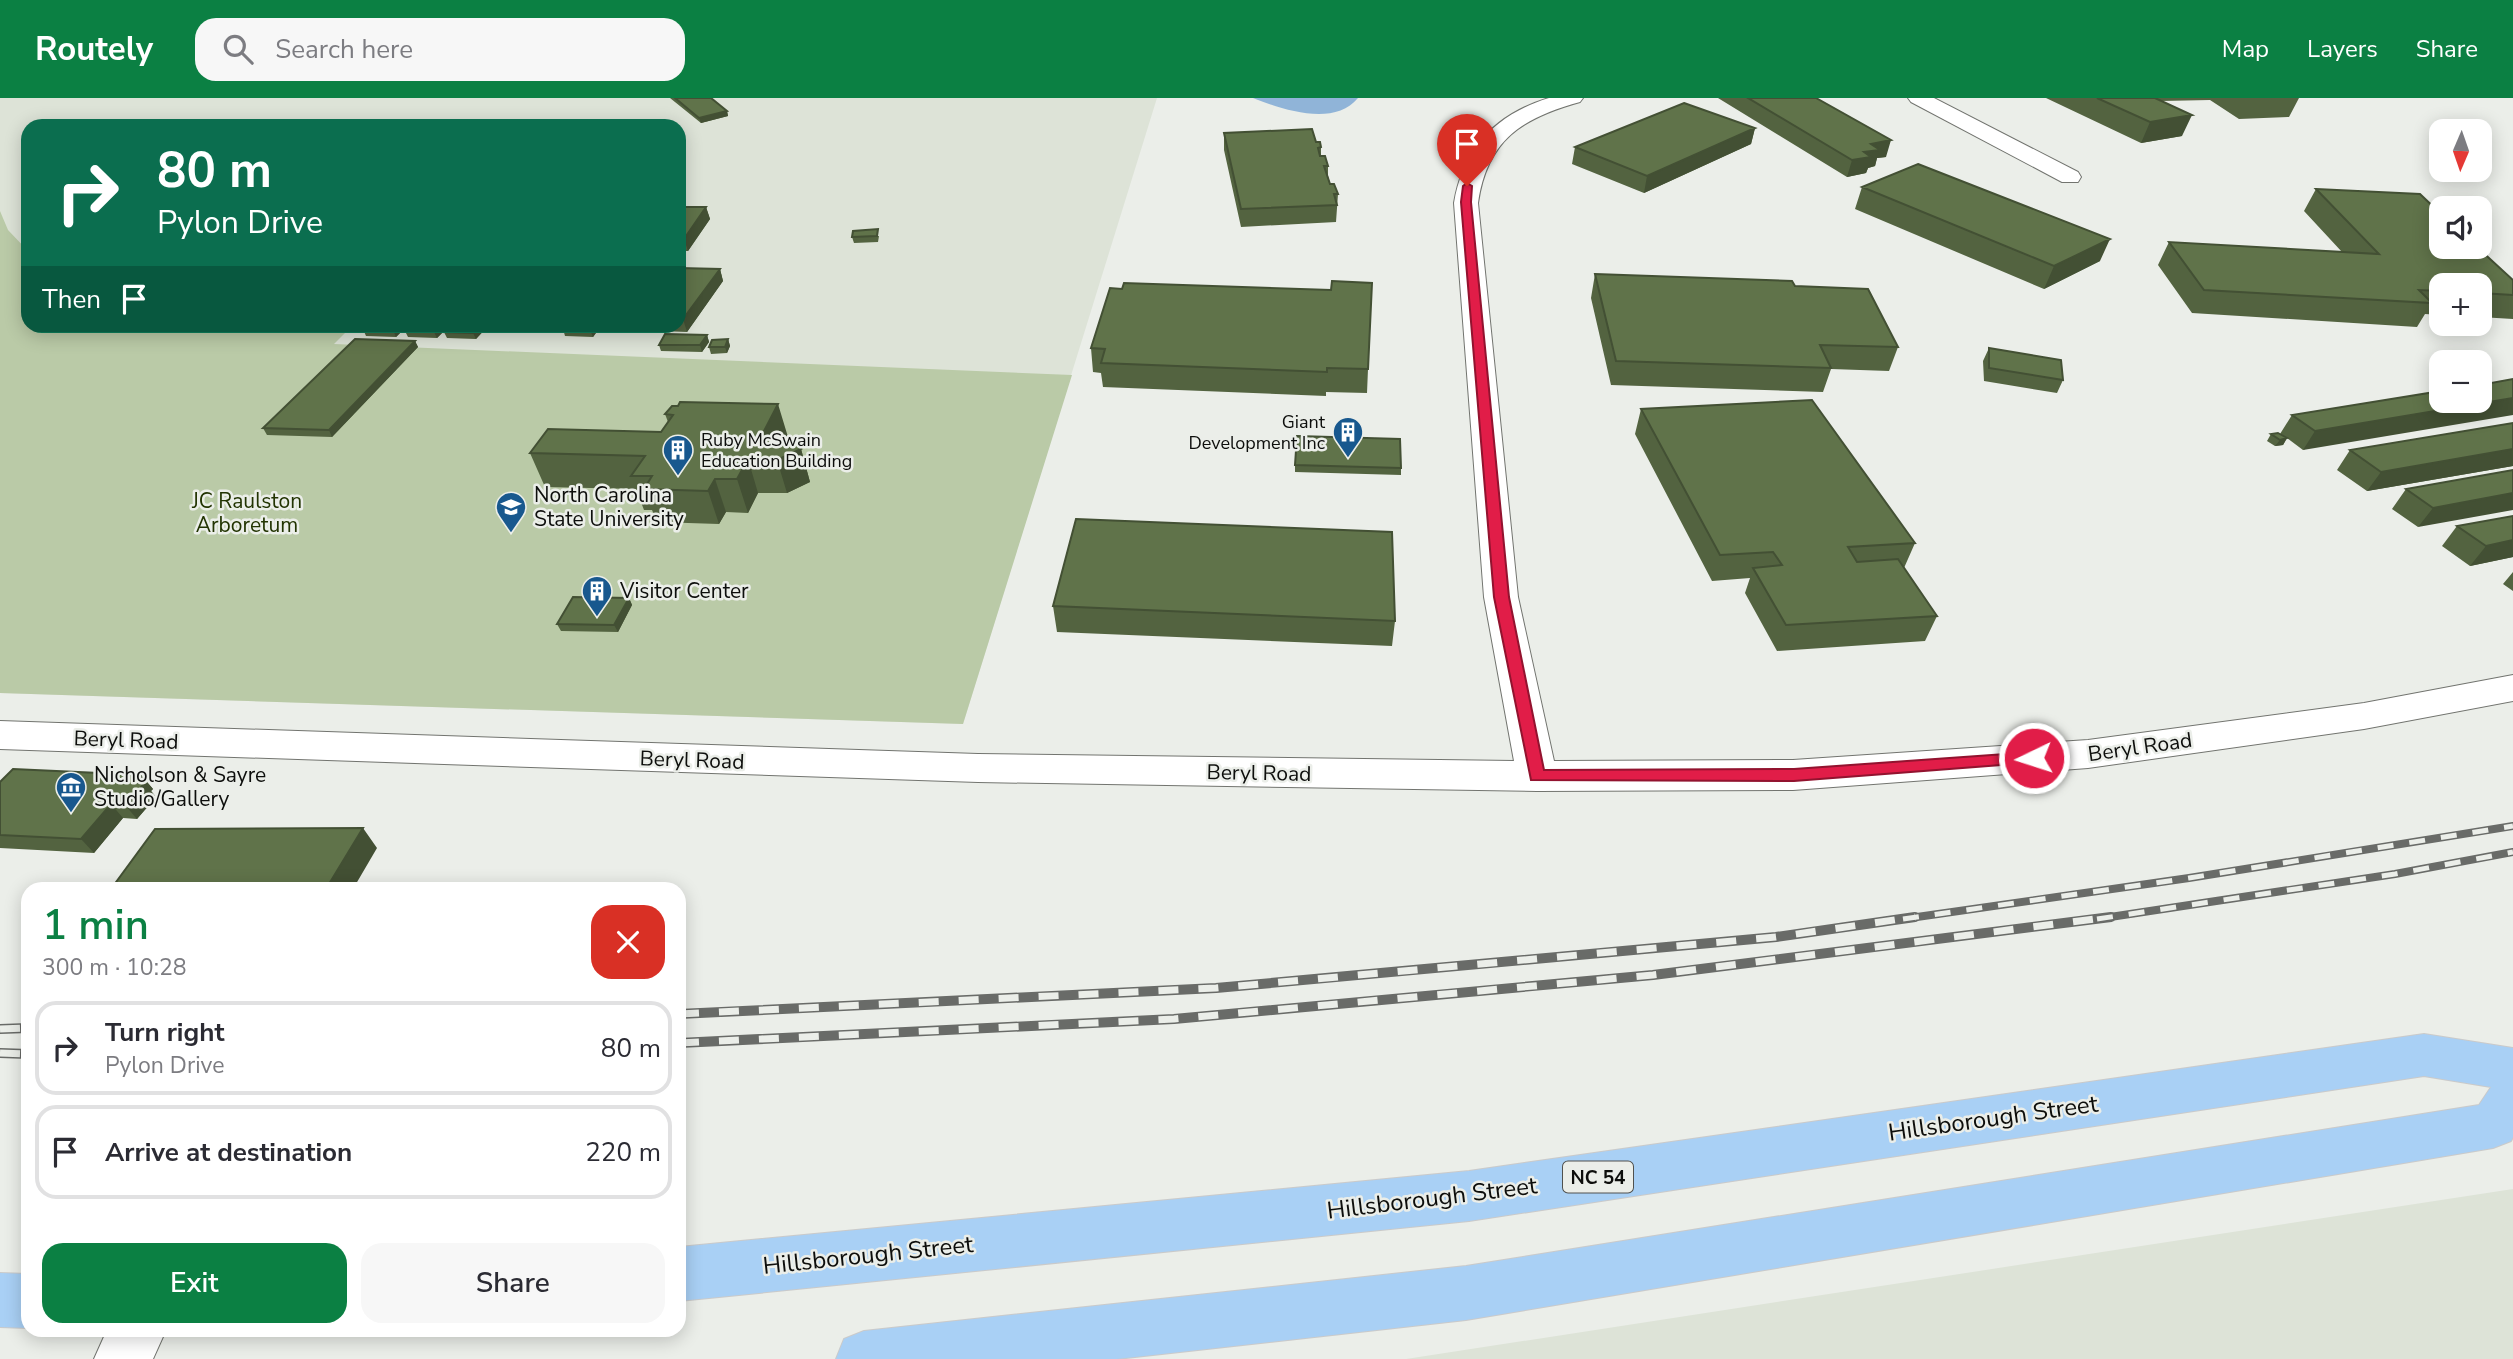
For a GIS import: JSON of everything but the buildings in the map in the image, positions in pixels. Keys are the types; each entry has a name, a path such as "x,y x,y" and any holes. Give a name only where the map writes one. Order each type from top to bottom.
{"main road":[{"name":"Hillsborough Street","path":"686,1273 1469,1196 2424,1055 2513,1069"},
{"path":"864,1359 1466,1293 2493,1125 2513,1096"},
{"path":"0,1300 21,1301"}],"street":[{"path":"1537,776 1501,597 1466,202 1467,186 1490,139 1522,117 1573,98"},
{"path":"1919,98 2070,177"},
{"name":"Beryl Road","path":"0,735 978,768 1537,776 1794,775 2088,754 2364,716 2513,688"},
{"path":"121,1359 134,1337"}],"shaded area":[{"name":"JC Raulston Arboretum","path":"0,98 1157,98 963,724 0,693"},
{"path":"2513,1189 2513,1359 1406,1359"}],"green space":[{"name":"JC Raulston Arboretum","path":"0,211 8,230 21,244 21,333 345,333 334,344 1072,375 963,724 0,693"}],"water":[{"path":"1253,98 1358,98 1348,107 1322,114 1294,111"}],"railway":[{"path":"1903,919 2189,878 2513,826"},
{"path":"2106,918 2395,874 2513,852"},
{"path":"686,1014 1216,988 1776,937 1915,917"},
{"path":"2106,918 2111,917"},
{"path":"686,1043 1174,1019 1653,975 2106,918"},
{"path":"2097,919 2106,918"},
{"path":"0,1029 21,1028"},
{"path":"0,1053 21,1054"}],"place":[{"name":"Giant Development Inc","path":"1348,459"},
{"name":"Ruby McSwain Education Building","path":"678,477"},
{"name":"North Carolina State University","path":"511,534"},
{"name":"Visitor Center","path":"597,618"},
{"name":"Nicholson & Sayre Studio/Gallery","path":"71,814"}],"route":[{"path":"1467,186 1466,202 1501,597 1537,776 1794,775 2034,758"}]}
